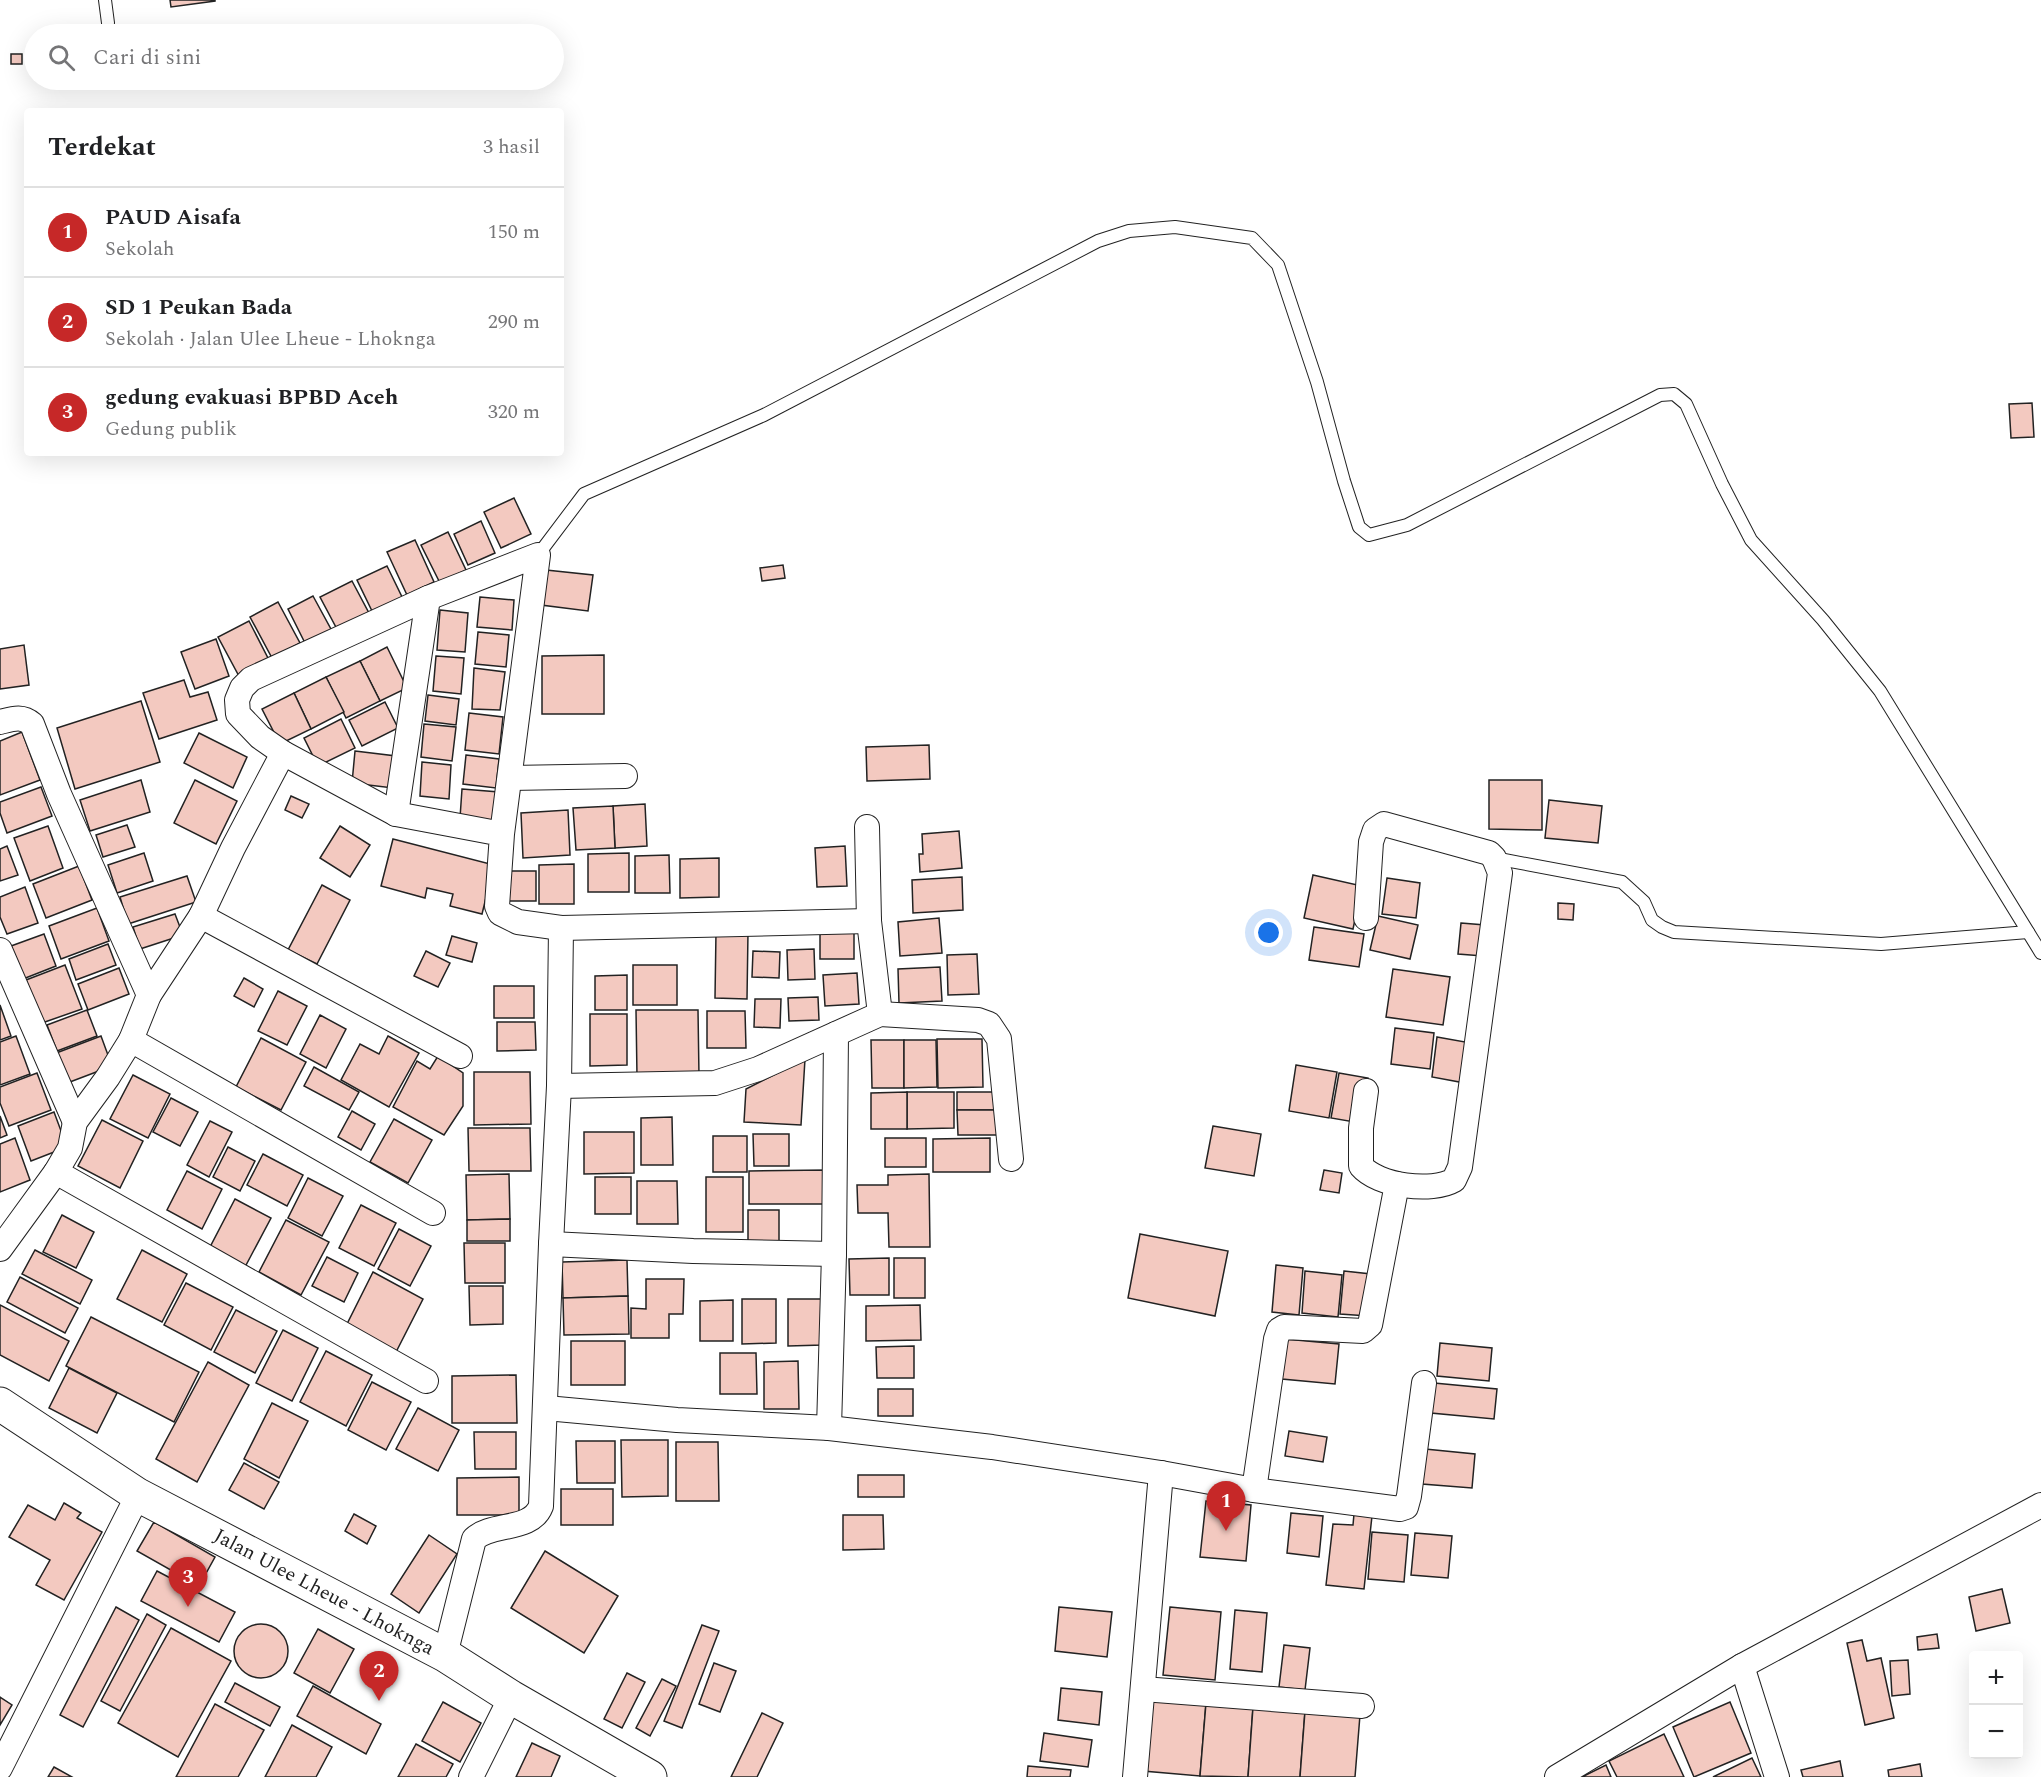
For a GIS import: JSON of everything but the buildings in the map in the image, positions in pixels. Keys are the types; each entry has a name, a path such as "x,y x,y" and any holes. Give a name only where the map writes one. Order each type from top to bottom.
{"highway":[{"name":"Jalan Ulee Lheue - Lhoknga","path":"0,1404 138,1495 445,1655 511,1697 650,1777"}],"street":[{"path":"502,834 396,814 283,753 260,737 238,714 237,700 242,688 251,679 428,598 538,555 502,834 497,906 500,913 518,922 561,928 868,921"},
{"path":"396,814 428,598"},
{"path":"0,722 16,718 26,719 32,724 59,794 149,995"},
{"path":"0,1249 7,1220 56,1172 70,1148 75,1122 108,1077 131,1040 149,995 201,916 233,848 283,753"},
{"path":"510,778 625,776"},
{"path":"1366,918 1371,842 1379,826 1384,824 1489,854 1494,858 1500,873 1460,1167 1454,1180 1438,1187 1397,1184 1378,1178 1361,1166 1361,1128 1366,1091"},
{"path":"867,827 868,921 880,1014"},
{"path":"201,916 460,1056"},
{"path":"445,1655 474,1539 496,1529 527,1521 536,1515 541,1506 559,1086 561,928"},
{"path":"0,950 75,1122"},
{"path":"559,1086 715,1083 758,1069 880,1014 965,1018 989,1024 999,1039 1011,1159"},
{"path":"829,1428 834,1254 836,1034"},
{"path":"131,1040 433,1212"},
{"path":"56,1172 426,1381"},
{"path":"1254,1490 1279,1330 1284,1327 1363,1331 1370,1325 1397,1184"},
{"path":"551,1244 693,1251 834,1254"},
{"path":"546,1408 677,1420 829,1428 992,1447 1254,1490 1400,1509 1406,1507 1409,1496 1424,1383"},
{"path":"1135,1777 1161,1473"},
{"path":"0,1768 138,1495"},
{"path":"1557,1777 1742,1665 2039,1508"},
{"path":"1742,1665 1777,1777"},
{"path":"1143,1689 1362,1706"},
{"path":"471,1777 511,1697"}],"lane":[{"path":"105,0 108,23"},
{"path":"538,555 584,494 764,415 1098,241 1130,231 1175,227 1252,238 1278,265 1317,382 1359,527 1369,536 1407,525 1660,395 1674,394 1681,398 1694,419 1722,484 1751,540 1823,620 1880,691 2041,953"},
{"path":"1494,858 1622,882 1644,902 1652,920 1674,932 1881,944 2028,932"}],"place":[{"name":"PAUD Aisafa","path":"1226,1531"},
{"name":"gedung evakuasi BPBD Aceh","path":"188,1607"},
{"name":"SD 1 Peukan Bada","path":"379,1701"}]}
